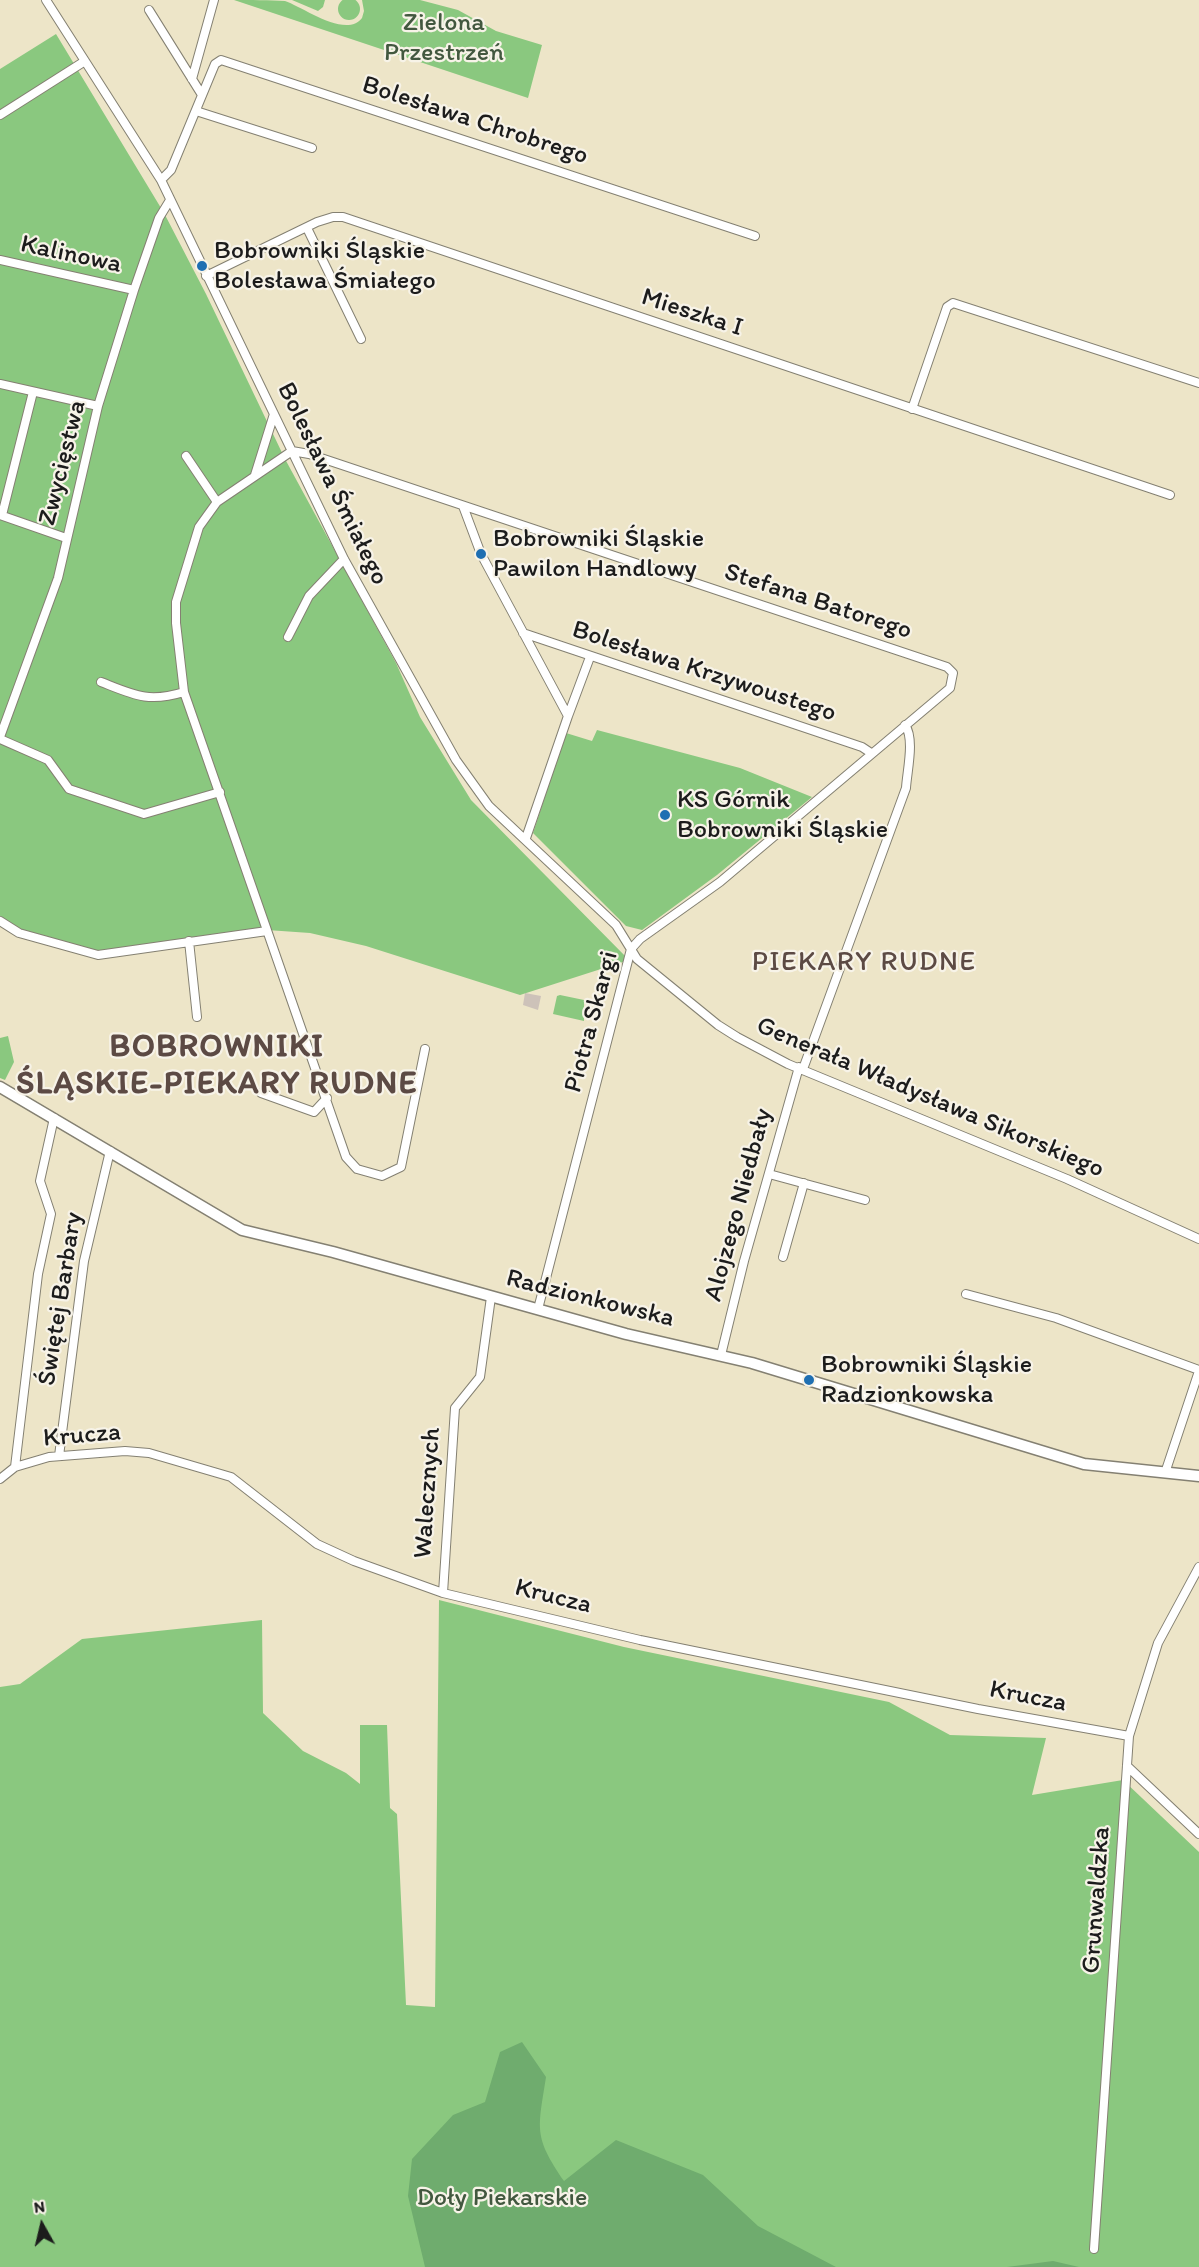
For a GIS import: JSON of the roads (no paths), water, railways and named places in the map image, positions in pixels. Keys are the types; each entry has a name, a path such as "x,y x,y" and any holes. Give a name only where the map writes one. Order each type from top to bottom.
{"street":[{"name":"Bolesława Śmiałego","path":"46,0 161,180 344,559 456,760 489,806 526,838 616,925 631,949"},
{"path":"192,79 214,0"},
{"path":"149,10 202,95"},
{"name":"Bolesława Chrobrego","path":"161,180 171,170 215,64 221,60 755,236"},
{"path":"0,116 85,62"},
{"path":"196,111 312,148"},
{"name":"Zwycięstwa","path":"0,738 58,578 98,405 134,290 159,218 171,200"},
{"name":"Mieszka I","path":"206,276 333,217 350,219 1170,495"},
{"path":"307,228 361,339"},
{"name":"Kalinowa","path":"0,261 134,290"},
{"path":"912,408 947,307 953,303 1199,383"},
{"path":"0,384 98,405"},
{"path":"33,392 1,515 66,538"},
{"path":"255,475 274,414"},
{"path":"291,451 217,502 199,527 176,602 176,623 184,692 346,1156 357,1169 382,1176 401,1167 425,1049"},
{"name":"Stefana Batorego","path":"291,451 309,454 947,667 953,674"},
{"path":"186,456 217,502"},
{"path":"463,506 481,554 568,716"},
{"path":"288,637 309,596 344,559"},
{"name":"Bolesława Krzywoustego","path":"524,633 862,747 871,753"},
{"path":"526,838 590,657"},
{"name":"Piotra Skargi","path":"538,1309 631,949 640,939 720,882 950,688 953,674"},
{"path":"101,681 147,698 162,699 184,692"},
{"name":"Alojzego Niedbały","path":"721,1354 744,1261 801,1068 906,788 909,738 905,725"},
{"path":"0,738 48,760 69,789 144,814 220,792"},
{"path":"0,921 19,933 98,955 267,931"},
{"path":"189,941 197,1017"},
{"name":"Generała Władysława Sikorskiego","path":"631,949 652,973 718,1025 759,1049 1056,1174 1199,1239"},
{"name":"Radzionkowska","path":"0,1087 242,1230 333,1252 626,1334 721,1354 1084,1464 1199,1476"},
{"path":"261,1093 314,1112 327,1098"},
{"path":"15,1467 38,1274 51,1215 40,1181 54,1118"},
{"name":"Świętej Barbary","path":"59,1456 84,1261 110,1151"},
{"path":"769,1174 865,1200"},
{"path":"783,1257 804,1183"},
{"path":"966,1294 1056,1318 1199,1371 1165,1473"},
{"name":"Walecznych","path":"443,1593 455,1408 480,1377 491,1297"},
{"name":"Krucza","path":"0,1479 15,1467 59,1456 126,1451 149,1454 223,1474 246,1487 317,1544 354,1561 443,1593 640,1640 978,1709 1129,1736"},
{"name":"Grunwaldzka","path":"1094,2249 1129,1736 1158,1643 1199,1567"},
{"path":"1127,1766 1199,1833"}],"place":[{"name":"Bobrowniki Śląskie Bolesława Śmiałego","path":"202,266"},
{"name":"Bobrowniki Śląskie Pawilon Handlowy","path":"481,554"},
{"name":"KS Górnik Bobrowniki Śląskie","path":"665,815"},
{"name":"Bobrowniki Śląskie Radzionkowska","path":"809,1380"}],"district":[{"name":"PIEKARY RUDNE","path":"864,963"},
{"name":"BOBROWNIKI ŚLĄSKIE-PIEKARY RUDNE","path":"217,1066"}],"park label":[{"name":"Zielona Przestrzeń","path":"444,38"},
{"name":"Doły Piekarskie","path":"502,2198"}]}
